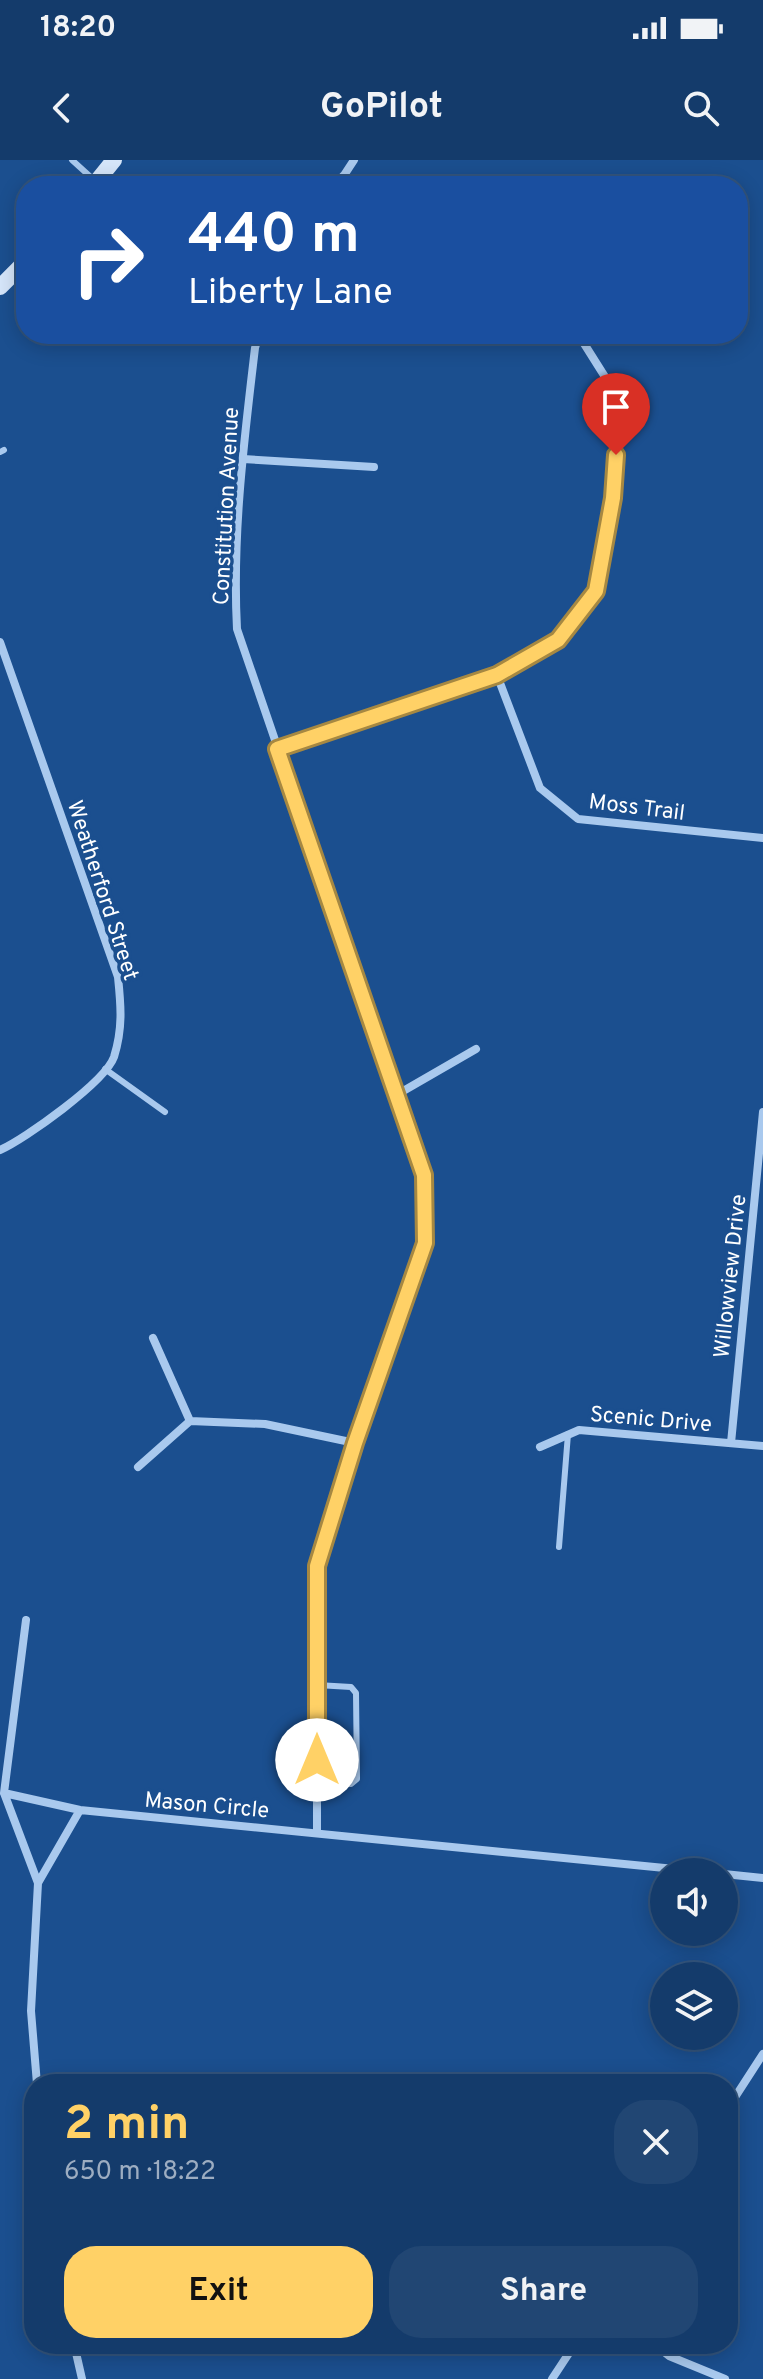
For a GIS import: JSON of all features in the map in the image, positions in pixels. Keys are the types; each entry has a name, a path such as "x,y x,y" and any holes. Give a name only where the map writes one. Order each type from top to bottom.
{"main road":[{"path":"101,176 114,160"},
{"path":"0,287 16,271"}],"street":[{"path":"343,176 354,160"},
{"name":"Constitution Avenue","path":"256,344 243,459 235,586 237,629 424,1175 425,1243 355,1443 317,1566 317,1832"},
{"path":"277,749 497,675 558,640 596,591 613,498 617,434 607,380 587,344"},
{"path":"243,459 374,467"},
{"name":"Weatherford Street","path":"0,642 118,977 123,1015 113,1060 105,1069 86,1089 31,1133 0,1150"},
{"name":"Moss Trail","path":"497,675 540,788 578,819 763,838"},
{"path":"398,1094 476,1049"},
{"name":"Willowview Drive","path":"731,1443 763,1112"},
{"path":"153,1338 190,1421"},
{"path":"138,1467 190,1421 265,1424 355,1443"},
{"name":"Scenic Drive","path":"540,1447 579,1430 763,1446"},
{"path":"26,1620 4,1793 38,1883 31,2011 36,2074"},
{"name":"Mason Circle","path":"4,1793 80,1810 650,1866"},
{"path":"38,1883 80,1810"},
{"path":"738,1875 763,1878"},
{"path":"738,2093 763,2054"},
{"path":"76,2354 82,2379"},
{"path":"552,2379 568,2354"},
{"path":"666,2354 725,2379"}],"lane":[{"path":"72,160 87,176"},
{"path":"105,1069 165,1112"},
{"path":"559,1547 568,1434"},
{"path":"317,1685 351,1687 356,1693 357,1779 351,1784 317,1785"}],"route":[{"path":"317,1760 317,1566 355,1443 425,1243 424,1175 277,749 497,675 558,640 596,591 613,498 616,455"}]}
